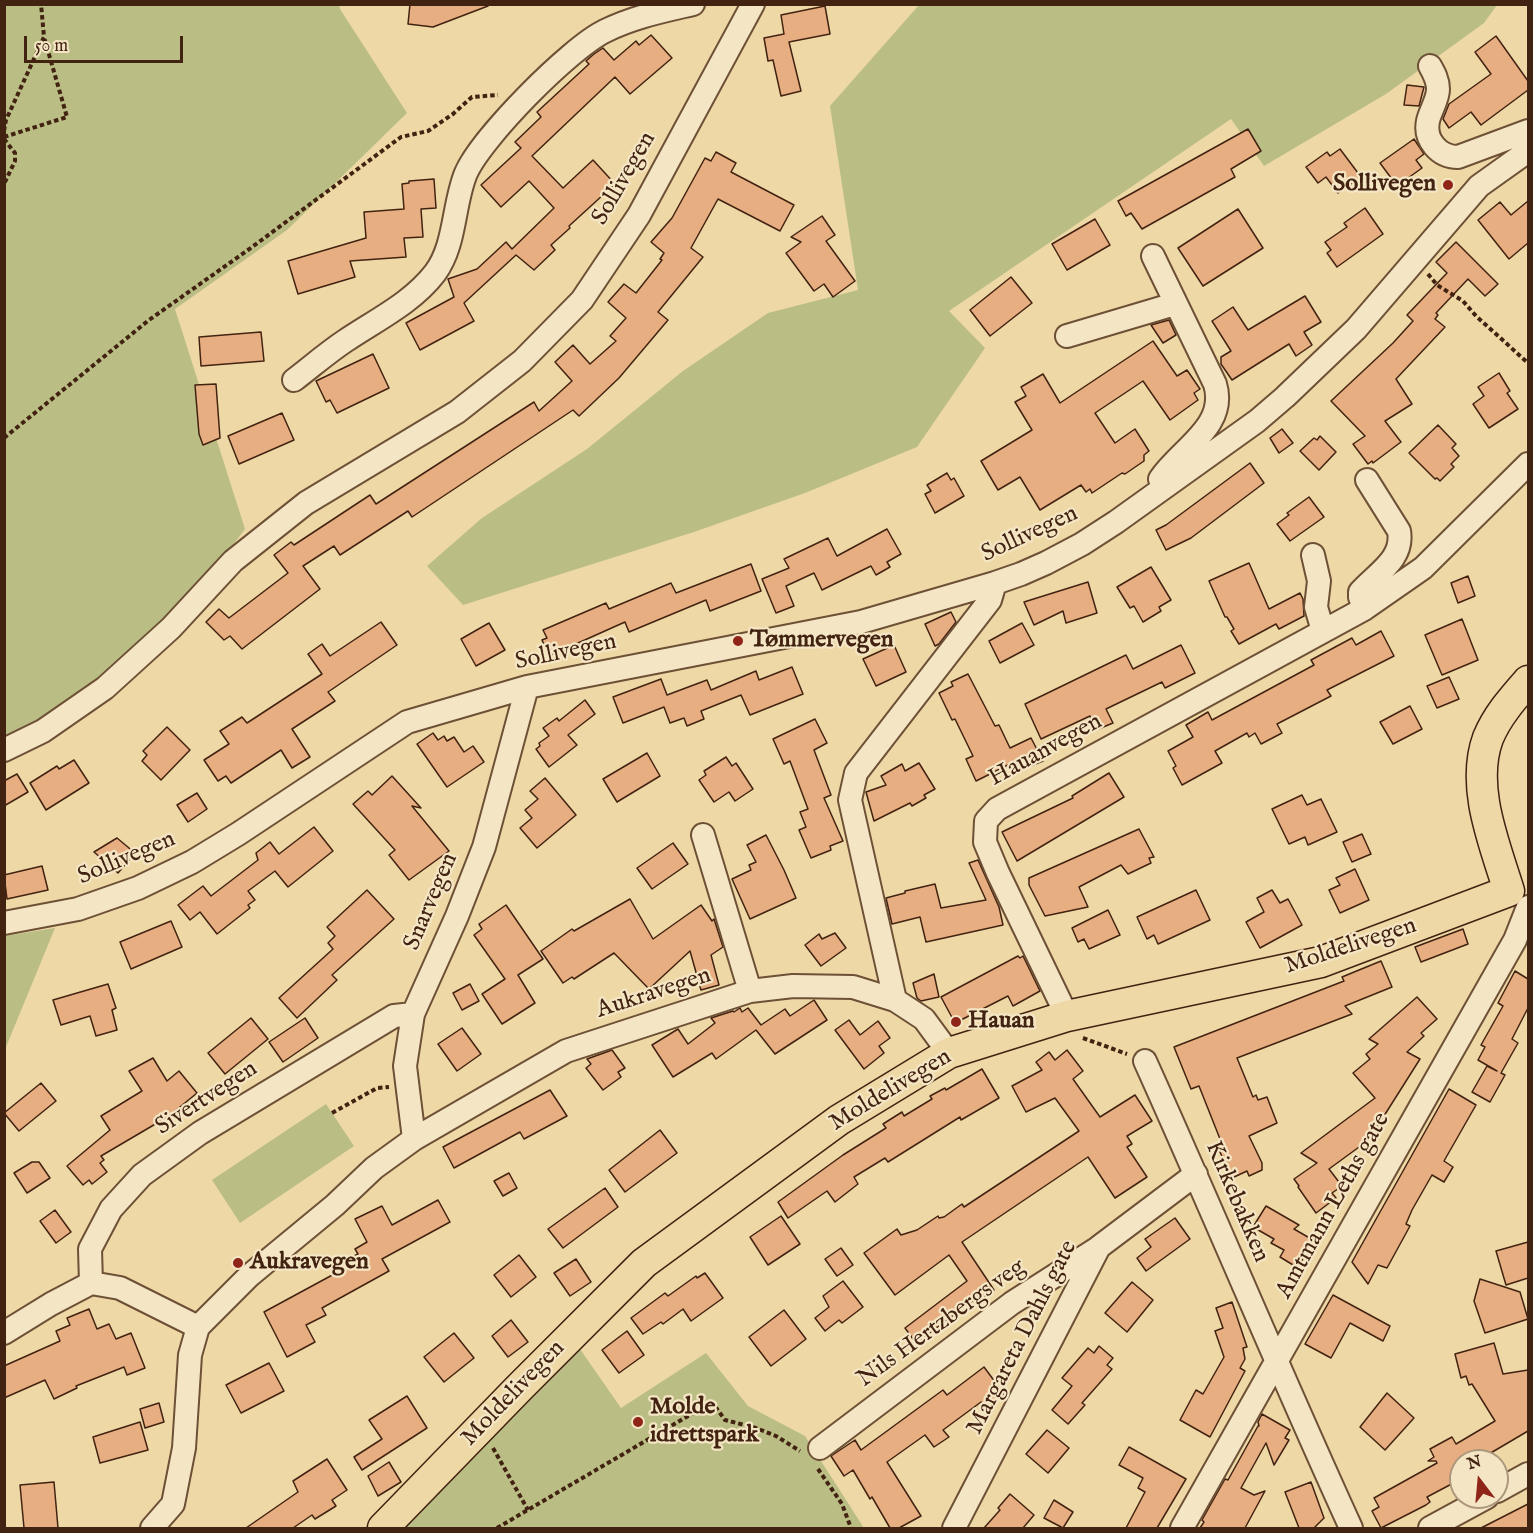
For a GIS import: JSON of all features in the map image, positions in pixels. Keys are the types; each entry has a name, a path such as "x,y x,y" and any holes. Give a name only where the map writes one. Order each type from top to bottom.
{"main road":[{"path":"1522,894 1489,824 1483,771 1488,738 1497,720 1528,681"},
{"name":"Moldelivegen","path":"383,1528 527,1379 644,1263 839,1120 949,1053 1072,1026 1321,962 1522,894"}],"street":[{"path":"294,380 343,343 405,302 426,284 438,269 447,249 462,183 474,158 489,137 531,93 574,53 605,31 657,12 693,4"},
{"name":"Sollivegen","path":"4,750 43,732 105,688 171,628 233,561 306,503 457,412 522,361 582,300 639,215 745,7"},
{"path":"1430,66 1438,91 1428,123 1428,134 1437,150 1451,157 1458,157 1528,132"},
{"name":"Sollivegen","path":"4,923 78,909 138,888 192,862 407,722 527,687 861,622 1021,574 1082,544 1257,421 1285,397 1356,329 1479,186 1528,151"},
{"name":"Sollivegen","path":"1154,256 1219,395 1210,423 1168,467 1160,479 1160,489"},
{"path":"1067,336 1168,306 1174,302"},
{"name":"Hauanvegen","path":"1072,1026 985,842 986,820 997,809 1364,609 1423,568 1528,464"},
{"path":"1364,609 1360,592 1393,560 1401,541 1399,531 1367,480"},
{"path":"1313,555 1318,581 1316,607 1323,631"},
{"path":"895,1000 850,800 856,773 990,600 995,583"},
{"name":"Snarvegen","path":"414,1138 405,1066 413,1014 457,916 484,847 527,687"},
{"name":"Aukravegen","path":"703,835 750,991"},
{"name":"Amtmann Leths gate","path":"1182,1528 1515,940 1522,894"},
{"name":"Aukravegen","path":"152,1528 173,1504 184,1449 190,1355 198,1327 249,1276 310,1227 374,1168 414,1138 566,1051 750,991 794,986 853,987 895,1000 924,1019 949,1053"},
{"name":"Sivertvegen","path":"91,1283 90,1249 111,1209 142,1176 200,1133 394,1016 413,1014"},
{"name":"Kirkebakken","path":"1145,1061 1196,1174 1276,1363 1351,1528"},
{"name":"Margareta Dahls gate","path":"954,1528 1099,1247 1196,1174"},
{"name":"Nils Hertzbergs veg","path":"813,1457 1012,1303 1099,1247"},
{"path":"4,1333 91,1283 120,1288 198,1327"},
{"path":"1509,1484 1528,1474"},
{"path":"1430,1528 1465,1509"}],"path":[{"path":"4,184 15,161 15,153 4,138 68,117 44,37 41,4"},
{"path":"4,131 6,120 44,37"},
{"path":"4,438 149,320 401,137 428,132 472,97 531,93"},
{"path":"1437,285 1463,301 1481,321 1528,363"},
{"path":"1072,1026 1145,1061"},
{"path":"332,1113 377,1088 407,1084"},
{"path":"497,1528 712,1402 725,1420 776,1436 813,1457 842,1504 850,1528"},
{"path":"501,1463 528,1510"}],"green space":[{"path":"5,5 339,5 407,113 287,230 175,309 245,529 172,625 30,734 5,742"},
{"path":"919,5 1497,5 1484,23 1386,94 1264,166 1231,119 949,311 985,348 917,447 805,493 694,532 463,605 427,566 482,518 587,449 683,371 768,313 858,290 830,106"},
{"path":"55,928 6,1047 5,1059 5,936"},
{"path":"326,1104 354,1146 240,1223 212,1180"},
{"name":"Molde idrettspark","path":"573,1339 621,1408 706,1353 748,1406 805,1436 864,1528 402,1528"}],"building":[{"path":"410,4 488,4 488,6 433,27 408,24"},
{"path":"825,6 830,34 789,42 801,91 781,96 773,60 768,61 764,38 784,34 781,15"},
{"path":"651,35 672,58 630,94 615,77 532,156 563,188 593,160 615,184 551,245 555,250 534,270 516,255 464,303 474,321 420,350 406,323 454,297 448,279 477,269 506,242 512,249 554,208 529,181 501,207 481,185 521,148 515,142 541,117 537,112 589,64 586,61 603,48 614,60 636,41 639,45"},
{"path":"1496,36 1528,81 1528,90 1481,125 1471,112 1449,128 1443,119 1449,104 1491,74 1475,52"},
{"path":"1407,85 1424,87 1419,106 1404,105"},
{"path":"1248,129 1261,151 1231,169 1235,177 1142,229 1131,213 1126,216 1118,201"},
{"path":"1414,139 1424,154 1416,160 1422,168 1397,186 1380,163"},
{"path":"1340,149 1361,177 1338,193 1326,177 1318,183 1306,167 1327,152 1330,156"},
{"path":"716,152 736,163 731,172 794,205 780,231 718,199 691,248 703,257 658,312 668,320 619,378 579,416 573,410 412,517 408,511 340,555 334,546 303,566 320,589 242,649 230,636 224,640 206,622 219,609 229,618 288,573 274,555 291,542 294,545 370,495 376,504 534,402 539,411 572,381 555,362 573,345 590,364 616,341 610,336 626,318 608,302 624,284 636,293 662,260 660,259 664,253 651,242 672,218 705,158 711,161"},
{"path":"434,179 436,208 421,209 423,237 404,238 406,257 350,261 355,277 298,294 288,261 366,238 364,212 404,209 402,184 409,183 409,181"},
{"path":"1528,201 1528,243 1509,259 1478,220 1500,202 1511,215"},
{"path":"1365,208 1383,234 1337,267 1327,253 1331,250 1325,242 1347,227 1344,223"},
{"path":"1238,209 1263,248 1203,286 1178,248"},
{"path":"822,216 835,235 826,241 855,281 833,297 824,284 814,291 786,253 801,242 791,237"},
{"path":"1095,219 1110,245 1067,270 1052,244"},
{"path":"1456,242 1498,284 1485,296 1468,279 1436,313 1438,315 1435,319 1445,327 1396,379 1412,404 1385,421 1401,442 1373,463 1372,461 1368,464 1353,444 1365,436 1331,401 1413,321 1407,315 1447,273 1436,262"},
{"path":"1011,277 1032,303 990,336 970,310"},
{"path":"1305,296 1321,322 1304,332 1312,345 1296,356 1289,344 1232,380 1221,364 1221,357 1231,351 1212,321 1233,307 1248,330"},
{"path":"1169,320 1176,335 1163,343 1151,325"},
{"path":"261,332 264,361 201,366 199,337"},
{"path":"1153,341 1177,376 1187,370 1200,389 1194,393 1198,400 1170,420 1143,381 1095,413 1115,443 1135,429 1149,451 1144,455 1144,461 1092,493 1090,489 1086,492 1081,485 1040,510 1020,477 998,490 981,461 1032,430 1015,402 1026,396 1021,387 1043,374 1060,403"},
{"path":"373,354 389,388 337,413 330,400 326,402 316,381"},
{"path":"1499,373 1510,391 1507,393 1518,409 1489,428 1473,404 1484,396 1478,387"},
{"path":"216,384 220,438 203,445 199,434 195,385"},
{"path":"282,413 294,440 239,464 228,436"},
{"path":"1438,425 1456,444 1452,448 1459,456 1451,464 1454,467 1440,481 1435,479 1409,453"},
{"path":"1282,429 1293,443 1279,453 1270,438"},
{"path":"1320,436 1336,452 1319,470 1300,451 1314,438 1317,440"},
{"path":"1250,463 1264,483 1191,538 1166,550 1156,530"},
{"path":"947,473 951,480 954,478 964,496 935,513 925,494 931,491 927,485"},
{"path":"1309,497 1324,517 1290,541 1277,524 1289,515 1287,513"},
{"path":"887,529 901,554 887,562 890,567 876,575 871,566 822,590 814,573 786,586 794,606 776,613 762,579 789,568 784,559 828,538 837,556"},
{"path":"1249,563 1269,609 1300,593 1303,599 1304,616 1279,629 1276,624 1239,644 1231,631 1234,629 1225,617 1209,581"},
{"path":"751,564 761,591 710,611 706,600 629,632 625,622 549,656 542,640 547,638 543,630 606,603 609,609 671,583 676,593"},
{"path":"1151,567 1171,600 1159,607 1161,611 1143,622 1134,606 1130,608 1117,587"},
{"path":"1468,576 1475,596 1458,603 1451,583"},
{"path":"1088,582 1097,613 1066,623 1063,611 1034,625 1024,602"},
{"path":"951,612 956,622 935,646 925,624"},
{"path":"1462,619 1478,660 1442,675 1425,635"},
{"path":"381,622 397,645 328,692 335,701 292,729 310,757 292,768 281,750 231,783 226,776 218,781 204,760 229,744 220,731 242,717 247,723 322,674 308,654 322,644 330,656"},
{"path":"489,623 505,650 476,666 461,639"},
{"path":"1022,623 1034,645 1000,663 989,641"},
{"path":"1381,631 1394,656 1327,690 1331,696 1277,724 1282,733 1261,744 1255,733 1249,737 1247,733 1215,751 1222,763 1182,785 1173,768 1176,766 1168,751 1193,737 1186,725 1208,712 1212,720 1314,665 1311,660 1352,638 1356,645"},
{"path":"894,645 906,672 876,686 863,659"},
{"path":"1181,645 1195,673 1165,688 1162,682 1106,709 1113,723 1096,730 1090,716 1041,739 1025,704 1126,655 1133,669"},
{"path":"792,667 803,694 750,715 741,695 701,711 704,719 687,726 684,718 670,723 664,707 623,723 613,697 661,679 667,695 707,680 711,690 756,671 759,680"},
{"path":"968,674 995,726 999,725 1010,748 1031,738 1043,761 1018,771 1014,762 976,781 966,759 973,756 939,693 953,686 951,682"},
{"path":"1449,677 1459,699 1437,708 1427,686"},
{"path":"585,700 595,714 568,735 577,745 549,767 536,749 540,746 539,743 549,736 543,728 557,718 559,721"},
{"path":"1410,706 1422,729 1393,744 1380,722"},
{"path":"815,719 827,743 814,750 831,795 824,798 843,841 830,846 831,850 811,858 799,830 806,827 800,812 808,809 790,761 784,764 773,739"},
{"path":"167,727 190,750 161,780 142,761 147,755 143,751"},
{"path":"433,733 438,740 444,736 447,741 454,737 464,752 473,746 484,762 447,787 417,744"},
{"path":"647,753 660,776 617,802 603,779"},
{"path":"726,757 732,766 736,763 753,789 735,801 729,792 714,802 699,780 706,775 704,771"},
{"path":"74,760 89,783 46,810 30,783 57,766 59,769"},
{"path":"919,763 935,789 924,795 926,798 912,806 910,803 874,821 866,792 886,785 881,776 902,764 905,771"},
{"path":"1109,773 1124,797 1017,861 1002,832 1073,798 1072,796"},
{"path":"17,774 28,792 4,806 4,781"},
{"path":"392,776 421,808 412,806 449,851 409,880 389,855 395,850 353,804 368,791 372,795"},
{"path":"545,778 576,815 537,848 520,828 532,818 525,810 538,799 530,791"},
{"path":"197,793 207,809 188,822 177,805"},
{"path":"1302,795 1307,805 1321,799 1337,832 1308,845 1305,837 1289,844 1272,809"},
{"path":"314,827 333,851 288,887 275,871 248,891 255,900 248,905 250,908 217,934 200,912 190,920 178,905 203,886 211,896 258,860 256,853 270,842 279,854"},
{"path":"1139,829 1154,857 1149,858 1151,863 1128,874 1121,865 1079,887 1088,907 1045,916 1029,885 1029,878"},
{"path":"1362,834 1371,854 1352,862 1343,842"},
{"path":"766,835 796,898 750,919 732,879 751,870 749,865 756,862 747,845"},
{"path":"117,838 135,853 118,873 94,852"},
{"path":"673,843 688,864 652,889 637,868"},
{"path":"978,860 999,907 1003,925 926,942 920,917 892,924 886,898 905,893 905,891 935,884 941,908 986,900 969,863"},
{"path":"42,866 48,890 7,899 4,875"},
{"path":"1355,869 1369,900 1340,913 1329,890 1340,885 1336,878"},
{"path":"367,890 394,919 332,975 337,980 297,1018 279,998 333,949 328,943 335,936 327,927"},
{"path":"1196,890 1210,920 1158,944 1154,935 1147,939 1137,917"},
{"path":"1272,890 1280,903 1288,899 1302,925 1260,948 1246,922 1264,912 1257,898"},
{"path":"630,899 653,939 701,905 712,921 714,919 723,947 711,955 719,985 701,990 690,951 649,989 614,953 574,979 572,977 563,983 541,951 572,929 574,931"},
{"path":"506,905 543,959 518,975 535,1003 502,1024 482,994 505,979 474,935 482,929 479,924"},
{"path":"1108,910 1120,935 1089,949 1084,939 1078,942 1072,928"},
{"path":"171,921 182,947 131,969 120,942"},
{"path":"1463,929 1468,944 1421,962 1415,947"},
{"path":"835,933 846,948 821,966 805,945 819,934 822,939"},
{"path":"1018,956 1020,958 1023,956 1040,991 1013,1006 1008,996 955,1023 941,997"},
{"path":"1381,961 1392,987 1345,1006 1352,1014 1237,1058 1253,1097 1256,1095 1258,1100 1267,1097 1277,1123 1249,1136 1262,1163 1262,1170 1249,1176 1247,1171 1232,1178 1219,1150 1222,1149 1220,1145 1222,1144 1199,1086 1191,1089 1174,1047 1344,981 1342,977"},
{"path":"1515,971 1528,979 1528,1008 1512,1039 1518,1043 1501,1073 1505,1075 1490,1102 1472,1092 1487,1066 1497,1071 1478,1060 1485,1047 1481,1045 1503,1006 1498,1003"},
{"path":"934,974 939,997 921,1001 917,998 913,983"},
{"path":"108,984 116,1008 112,1010 117,1030 96,1036 90,1016 61,1025 53,1000"},
{"path":"470,984 479,1001 462,1010 453,993"},
{"path":"1417,997 1437,1019 1421,1033 1424,1036 1407,1052 1420,1059 1377,1127 1367,1134 1370,1139 1329,1169 1342,1186 1332,1193 1336,1198 1316,1213 1294,1179 1317,1163 1301,1153 1375,1098 1353,1073 1370,1059 1366,1054 1378,1044 1369,1039"},
{"path":"814,1000 827,1020 775,1054 756,1030 716,1059 712,1053 673,1077 652,1045 678,1029 688,1044 715,1023 711,1018 734,1012 740,1008 742,1012 748,1008 761,1025 785,1009 790,1016"},
{"path":"251,1018 268,1039 225,1074 208,1053"},
{"path":"305,1018 318,1038 283,1062 269,1042"},
{"path":"849,1020 860,1035 878,1021 890,1038 879,1046 884,1053 864,1069 835,1030"},
{"path":"462,1028 481,1054 457,1071 438,1044"},
{"path":"612,1050 625,1068 618,1072 621,1077 603,1090 586,1068 591,1064 587,1059"},
{"path":"1067,1050 1083,1071 1073,1079 1100,1117 1135,1095 1152,1121 1127,1136 1132,1144 1127,1147 1147,1177 1115,1198 1088,1157 962,1242 994,1290 980,1300 978,1297 916,1343 905,1328 967,1281 949,1255 895,1295 864,1253 897,1229 901,1235 917,1230 938,1216 939,1218 944,1217 962,1204 964,1207 1079,1131 1055,1098 1026,1112 1012,1086 1042,1070 1036,1062 1049,1052 1055,1060"},
{"path":"153,1058 167,1081 179,1071 197,1093 169,1116 101,1156 104,1160 100,1163 107,1172 92,1184 89,1180 83,1185 67,1166 110,1130 101,1116 142,1091 129,1071"},
{"path":"982,1069 999,1098 961,1120 960,1117 888,1162 885,1158 854,1177 858,1184 835,1202 827,1191 788,1218 778,1202 843,1155 886,1128 883,1124 902,1112 904,1116 932,1099 930,1096 945,1088 946,1090"},
{"path":"41,1083 56,1101 19,1131 4,1113"},
{"path":"1449,1089 1476,1105 1444,1161 1453,1167 1444,1182 1432,1175 1412,1210 1406,1224 1410,1226 1387,1268 1378,1265 1368,1284 1352,1262"},
{"path":"550,1090 567,1116 524,1139 520,1132 454,1168 443,1147"},
{"path":"660,1130 677,1153 625,1192 609,1170"},
{"path":"32,1162 39,1162 50,1178 27,1193 14,1173"},
{"path":"509,1173 517,1188 503,1196 494,1181"},
{"path":"605,1188 618,1207 563,1248 548,1229"},
{"path":"438,1200 450,1222 382,1259 389,1271 322,1308 326,1315 306,1325 315,1342 287,1357 264,1312 336,1273 333,1267 358,1254 355,1249 367,1242 355,1219 382,1206 392,1225"},
{"path":"1266,1206 1299,1225 1294,1229 1313,1240 1298,1268 1280,1257 1284,1250 1271,1243 1274,1239 1253,1227"},
{"path":"55,1210 71,1232 56,1243 40,1221"},
{"path":"781,1216 800,1244 768,1265 750,1237"},
{"path":"1175,1218 1190,1239 1146,1271 1137,1258 1151,1247 1145,1239"},
{"path":"1528,1242 1528,1278 1506,1285 1496,1251"},
{"path":"841,1248 853,1265 837,1276 825,1259"},
{"path":"519,1255 536,1277 511,1297 494,1275"},
{"path":"576,1259 591,1282 570,1296 554,1273"},
{"path":"705,1273 723,1298 691,1321 683,1309 663,1324 661,1322 643,1334 631,1318 665,1293 668,1296 696,1276 697,1278"},
{"path":"1480,1279 1520,1292 1528,1319 1485,1333 1474,1301"},
{"path":"843,1281 863,1307 842,1323 839,1320 825,1331 815,1318 829,1307 823,1296"},
{"path":"1132,1282 1153,1300 1127,1332 1105,1313"},
{"path":"1333,1295 1390,1326 1383,1341 1350,1323 1331,1358 1305,1344"},
{"path":"1232,1302 1247,1347 1243,1348 1245,1359 1240,1368 1245,1371 1210,1437 1180,1420 1196,1390 1203,1394 1224,1357 1215,1331 1223,1328 1216,1308"},
{"path":"89,1309 97,1329 109,1324 116,1339 131,1333 145,1368 127,1375 124,1367 76,1386 77,1388 54,1399 45,1380 4,1398 4,1366 60,1341 56,1331 70,1325 67,1318"},
{"path":"784,1310 806,1339 771,1366 749,1337"},
{"path":"511,1320 528,1342 508,1357 492,1336"},
{"path":"627,1331 644,1355 619,1373 602,1350"},
{"path":"454,1333 474,1358 444,1382 424,1357"},
{"path":"1494,1343 1503,1374 1528,1370 1528,1431 1497,1449 1449,1449 1449,1485 1427,1497 1430,1502 1426,1505 1381,1528 1372,1511 1379,1507 1374,1498 1437,1463 1428,1461 1434,1457 1430,1449 1452,1437 1456,1444 1495,1421 1472,1384 1469,1385 1466,1376 1461,1378 1455,1354"},
{"path":"1099,1346 1113,1358 1107,1365 1112,1369 1082,1403 1085,1405 1068,1424 1052,1410 1072,1386 1062,1378 1088,1348 1094,1353"},
{"path":"269,1363 284,1391 241,1413 226,1385"},
{"path":"984,1367 1004,1394 986,1408 981,1402 943,1430 949,1437 934,1447 925,1435 887,1462 921,1516 899,1528 890,1528 853,1470 844,1476 831,1456 855,1440 861,1450 943,1390 947,1395"},
{"path":"1387,1393 1414,1418 1385,1450 1360,1427"},
{"path":"407,1396 427,1428 362,1470 354,1457 382,1439 369,1420"},
{"path":"159,1403 164,1422 145,1428 140,1409"},
{"path":"1262,1414 1290,1430 1285,1438 1289,1440 1274,1465 1266,1443 1241,1488 1254,1495 1265,1491 1245,1528 1200,1528 1204,1522 1202,1520 1225,1479 1228,1480 1259,1426 1258,1422"},
{"path":"140,1422 148,1450 100,1463 93,1437"},
{"path":"1047,1430 1069,1448 1048,1473 1026,1454"},
{"path":"1129,1447 1186,1479 1157,1528 1126,1528 1145,1492 1138,1488 1143,1478 1119,1465"},
{"path":"327,1459 347,1490 332,1500 336,1506 315,1519 312,1515 293,1528 246,1528 298,1492 293,1481"},
{"path":"389,1462 401,1482 378,1496 368,1476"},
{"path":"54,1482 58,1528 24,1528 20,1485"},
{"path":"1311,1482 1324,1518 1314,1528 1299,1528 1285,1492"},
{"path":"1010,1494 1034,1515 1023,1528 984,1528 1000,1510 998,1508"},
{"path":"1054,1500 1073,1512 1063,1528 1044,1518"},
{"path":"1528,1504 1528,1528 1481,1528"}],"place":[{"name":"Sollivegen","path":"1448,185"},
{"name":"Tømmervegen","path":"738,641"},
{"name":"Hauan","path":"956,1022"},
{"name":"Aukravegen","path":"238,1263"},
{"name":"Molde idrettspark","path":"638,1422"}]}
